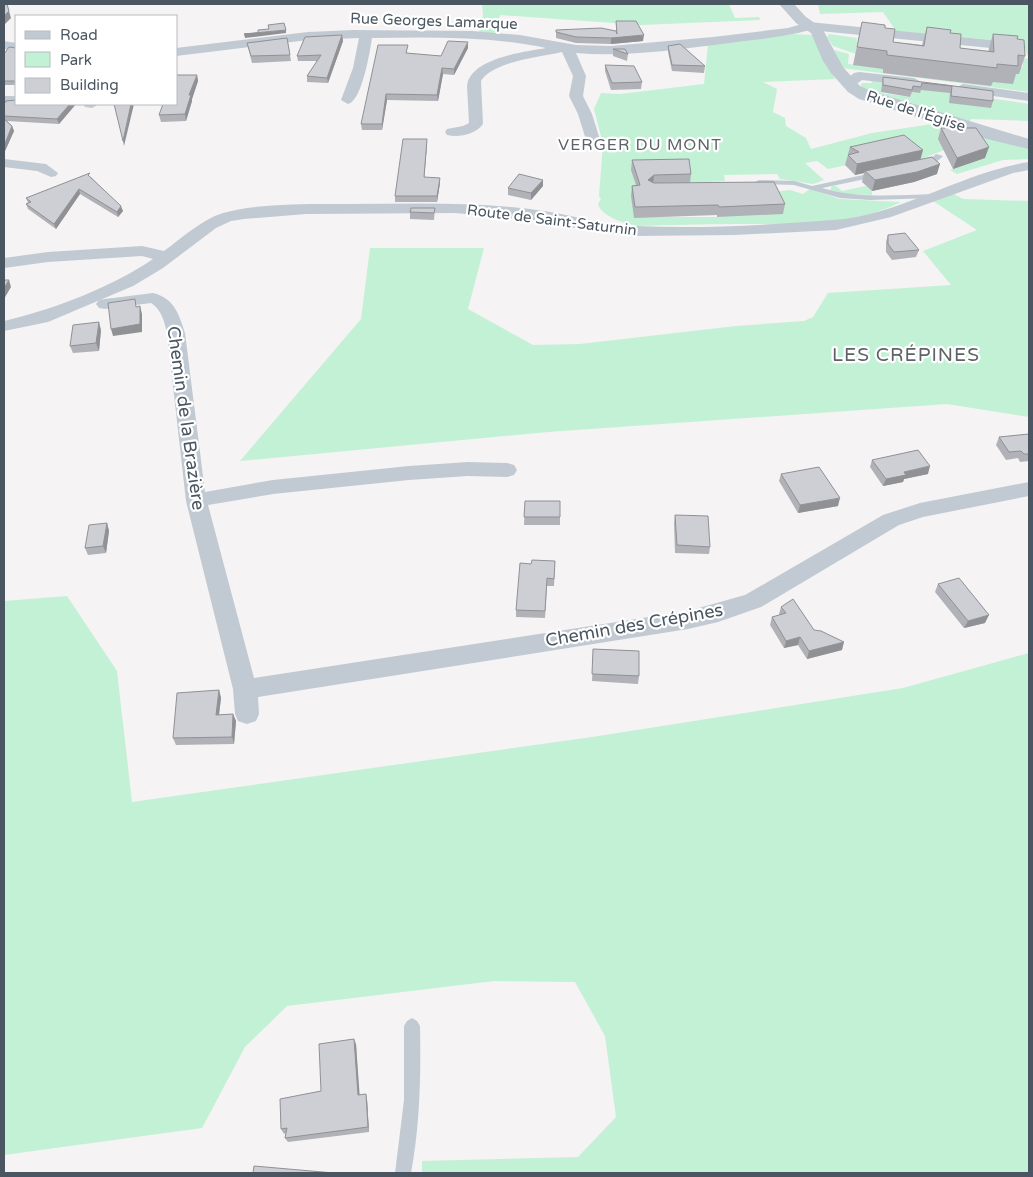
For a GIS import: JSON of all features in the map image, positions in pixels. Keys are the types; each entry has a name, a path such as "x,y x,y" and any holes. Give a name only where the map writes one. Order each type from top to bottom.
{"street":[{"name":"Rue de l'Église","path":"786,4 817,31 831,61 854,89 865,95 992,136 1029,144"},
{"path":"809,26 1024,47"},
{"name":"Rue Georges Lamarque","path":"178,52 320,35 366,34 482,35 530,40 566,48 656,48 789,32 809,26"},
{"path":"348,100 359,72 365,49 366,34"},
{"path":"452,132 469,130 474,128 476,124 474,82 477,74 483,69 508,60 566,48 577,65 582,84 576,96 585,114 594,143"},
{"path":"850,82 859,76 923,82"},
{"path":"952,86 1029,97"},
{"path":"4,163 41,167 51,173"},
{"name":"Route de Saint-Saturnin","path":"7,328 42,318 127,282 210,225 227,218 274,211 455,208 544,216 609,229 734,230 836,225 885,214 1010,169 1029,166"},
{"path":"4,263 48,257 142,251 166,257"},
{"name":"Chemin de la Brazière","path":"72,306 86,307 153,298 160,300 166,305 176,333 196,501 245,689 247,714"},
{"path":"196,501 230,492 420,471 479,468 507,470"},
{"name":"Chemin des Crépines","path":"245,689 718,613 753,601 891,520 920,510 1029,489"}],"lane":[{"path":"912,167 930,163 939,156"},
{"path":"813,188 884,172"},
{"path":"749,183 794,183 840,196 870,198 936,196"},
{"path":"402,1173 409,1142 413,1092 412,1026"}],"green space":[{"path":"482,4 729,4 735,18 759,17 760,20 641,25 500,15 495,34 479,33 483,14"},
{"path":"818,4 1029,4 1029,59 1022,43 896,31 883,12 820,14"},
{"path":"793,34 812,35 835,79 763,82 777,89 773,112 785,118 786,126 806,138 811,149 872,133 939,123 1029,147 1029,159 1003,160 957,174 950,170 985,158 944,150 919,160 863,153 846,156 856,163 828,169 817,161 805,163 824,180 813,184 780,179 777,174 724,175 725,181 632,186 633,192 649,192 634,217 718,217 773,192 790,190 803,194 810,189 840,199 901,202 862,216 841,220 799,224 637,226 620,221 603,212 598,203 601,200 599,196 603,144 594,109 601,93 620,94 704,84 708,45"},
{"path":"829,34 857,38 856,54 833,46 827,37"},
{"path":"909,43 975,54 975,49 988,51 988,70 1012,73 1019,67 1023,67 1022,58 1029,59 1029,92 842,68 834,50 849,54 848,64 873,67 909,49"},
{"path":"871,80 886,82 881,93 910,97 911,92 919,93 920,90 928,89 1029,104 1029,121 971,119 969,123 866,92 860,87 862,83 872,83"},
{"path":"832,186 836,186 842,191 866,186 872,191 872,195 846,194 830,190"},
{"path":"952,193 963,199 1029,201 1029,417 947,404 548,432 240,461 361,319 370,248 484,248 468,309 533,345 580,344 736,326 804,321 813,317 828,293 951,285 923,251 977,230 933,201"},
{"path":"67,596 117,671 132,802 592,737 903,688 1029,653 1029,1173 422,1173 422,1161 578,1157 616,1117 605,1036 575,982 494,981 287,1006 245,1047 202,1128 4,1155 4,601"}],"building":[{"path":"4,4 7,4 9,11 4,16"},
{"path":"616,21 636,21 644,35 611,38 576,37 556,32 556,30 601,28 616,31 617,34"},
{"path":"862,22 885,25 885,28 895,29 893,42 924,46 927,27 951,30 950,33 961,34 960,48 994,52 993,34 1018,36 1017,39 1024,40 1025,56 1018,55 1018,66 997,64 997,68 887,55 887,51 857,47"},
{"path":"284,23 286,30 258,33 258,30 269,29 268,25"},
{"path":"342,35 327,78 307,76 321,55 297,56 305,37"},
{"path":"287,38 290,55 251,56 247,43"},
{"path":"448,41 468,42 454,69 442,68 437,95 386,94 382,124 361,124 378,45 408,45 406,53 441,56"},
{"path":"680,44 705,66 672,65 668,46"},
{"path":"9,47 15,48 15,81 4,81 4,54"},
{"path":"613,49 625,49 628,54"},
{"path":"605,65 634,66 642,82 612,83"},
{"path":"178,75 197,75 189,95 191,95 185,114 159,115 163,105 178,105"},
{"path":"883,77 993,91 993,101 951,96 952,86 922,83 921,87 913,86 912,90 883,85"},
{"path":"15,100 15,105 69,105 57,119 4,116 4,104 6,101"},
{"path":"114,105 131,105 123,141"},
{"path":"4,119 12,126 4,146"},
{"path":"941,128 976,128 989,147 957,158"},
{"path":"904,135 923,150 857,164 848,155 859,152 850,147"},
{"path":"403,139 427,139 424,177 440,178 437,196 395,196"},
{"path":"932,157 940,164 917,172 875,180 865,171"},
{"path":"689,159 691,174 654,175 648,180 654,183 774,182 785,204 719,207 718,205 635,207 632,186 640,185 632,160"},
{"path":"90,173 88,175 121,206 117,212 79,189 54,224 26,204 31,202 26,198"},
{"path":"519,174 543,180 531,193 508,188"},
{"path":"411,208 435,208 434,213 410,212"},
{"path":"905,233 919,250 894,252 888,244 888,235"},
{"path":"4,280 9,280 4,288"},
{"path":"135,299 136,307 140,306 140,324 111,329 108,303"},
{"path":"99,322 96,343 70,346 73,325"},
{"path":"1029,434 1029,454 1024,454 1021,451 1009,452 999,437"},
{"path":"918,450 930,466 904,472 906,475 886,479 872,460"},
{"path":"819,467 840,498 800,505 781,474"},
{"path":"525,501 560,501 560,517 524,517"},
{"path":"675,515 708,516 710,547 677,545"},
{"path":"107,523 103,546 85,548 89,525"},
{"path":"532,560 555,561 554,579 547,578 545,611 516,610 520,563 531,564"},
{"path":"959,578 989,615 968,621 938,584"},
{"path":"793,599 814,630 821,631 844,642 809,651 800,637 786,641 772,617 786,613 781,607"},
{"path":"593,649 639,651 639,676 592,674"},
{"path":"219,690 216,715 233,714 232,737 173,738 177,693"},
{"path":"354,1039 358,1095 366,1094 368,1127 285,1138 287,1128 281,1129 280,1099 321,1091 319,1044"},
{"path":"254,1166 334,1173 253,1173"}],"district":[{"name":"VERGER DU MONT","path":"640,145"},
{"name":"LES CRÉPINES","path":"906,355"}]}
